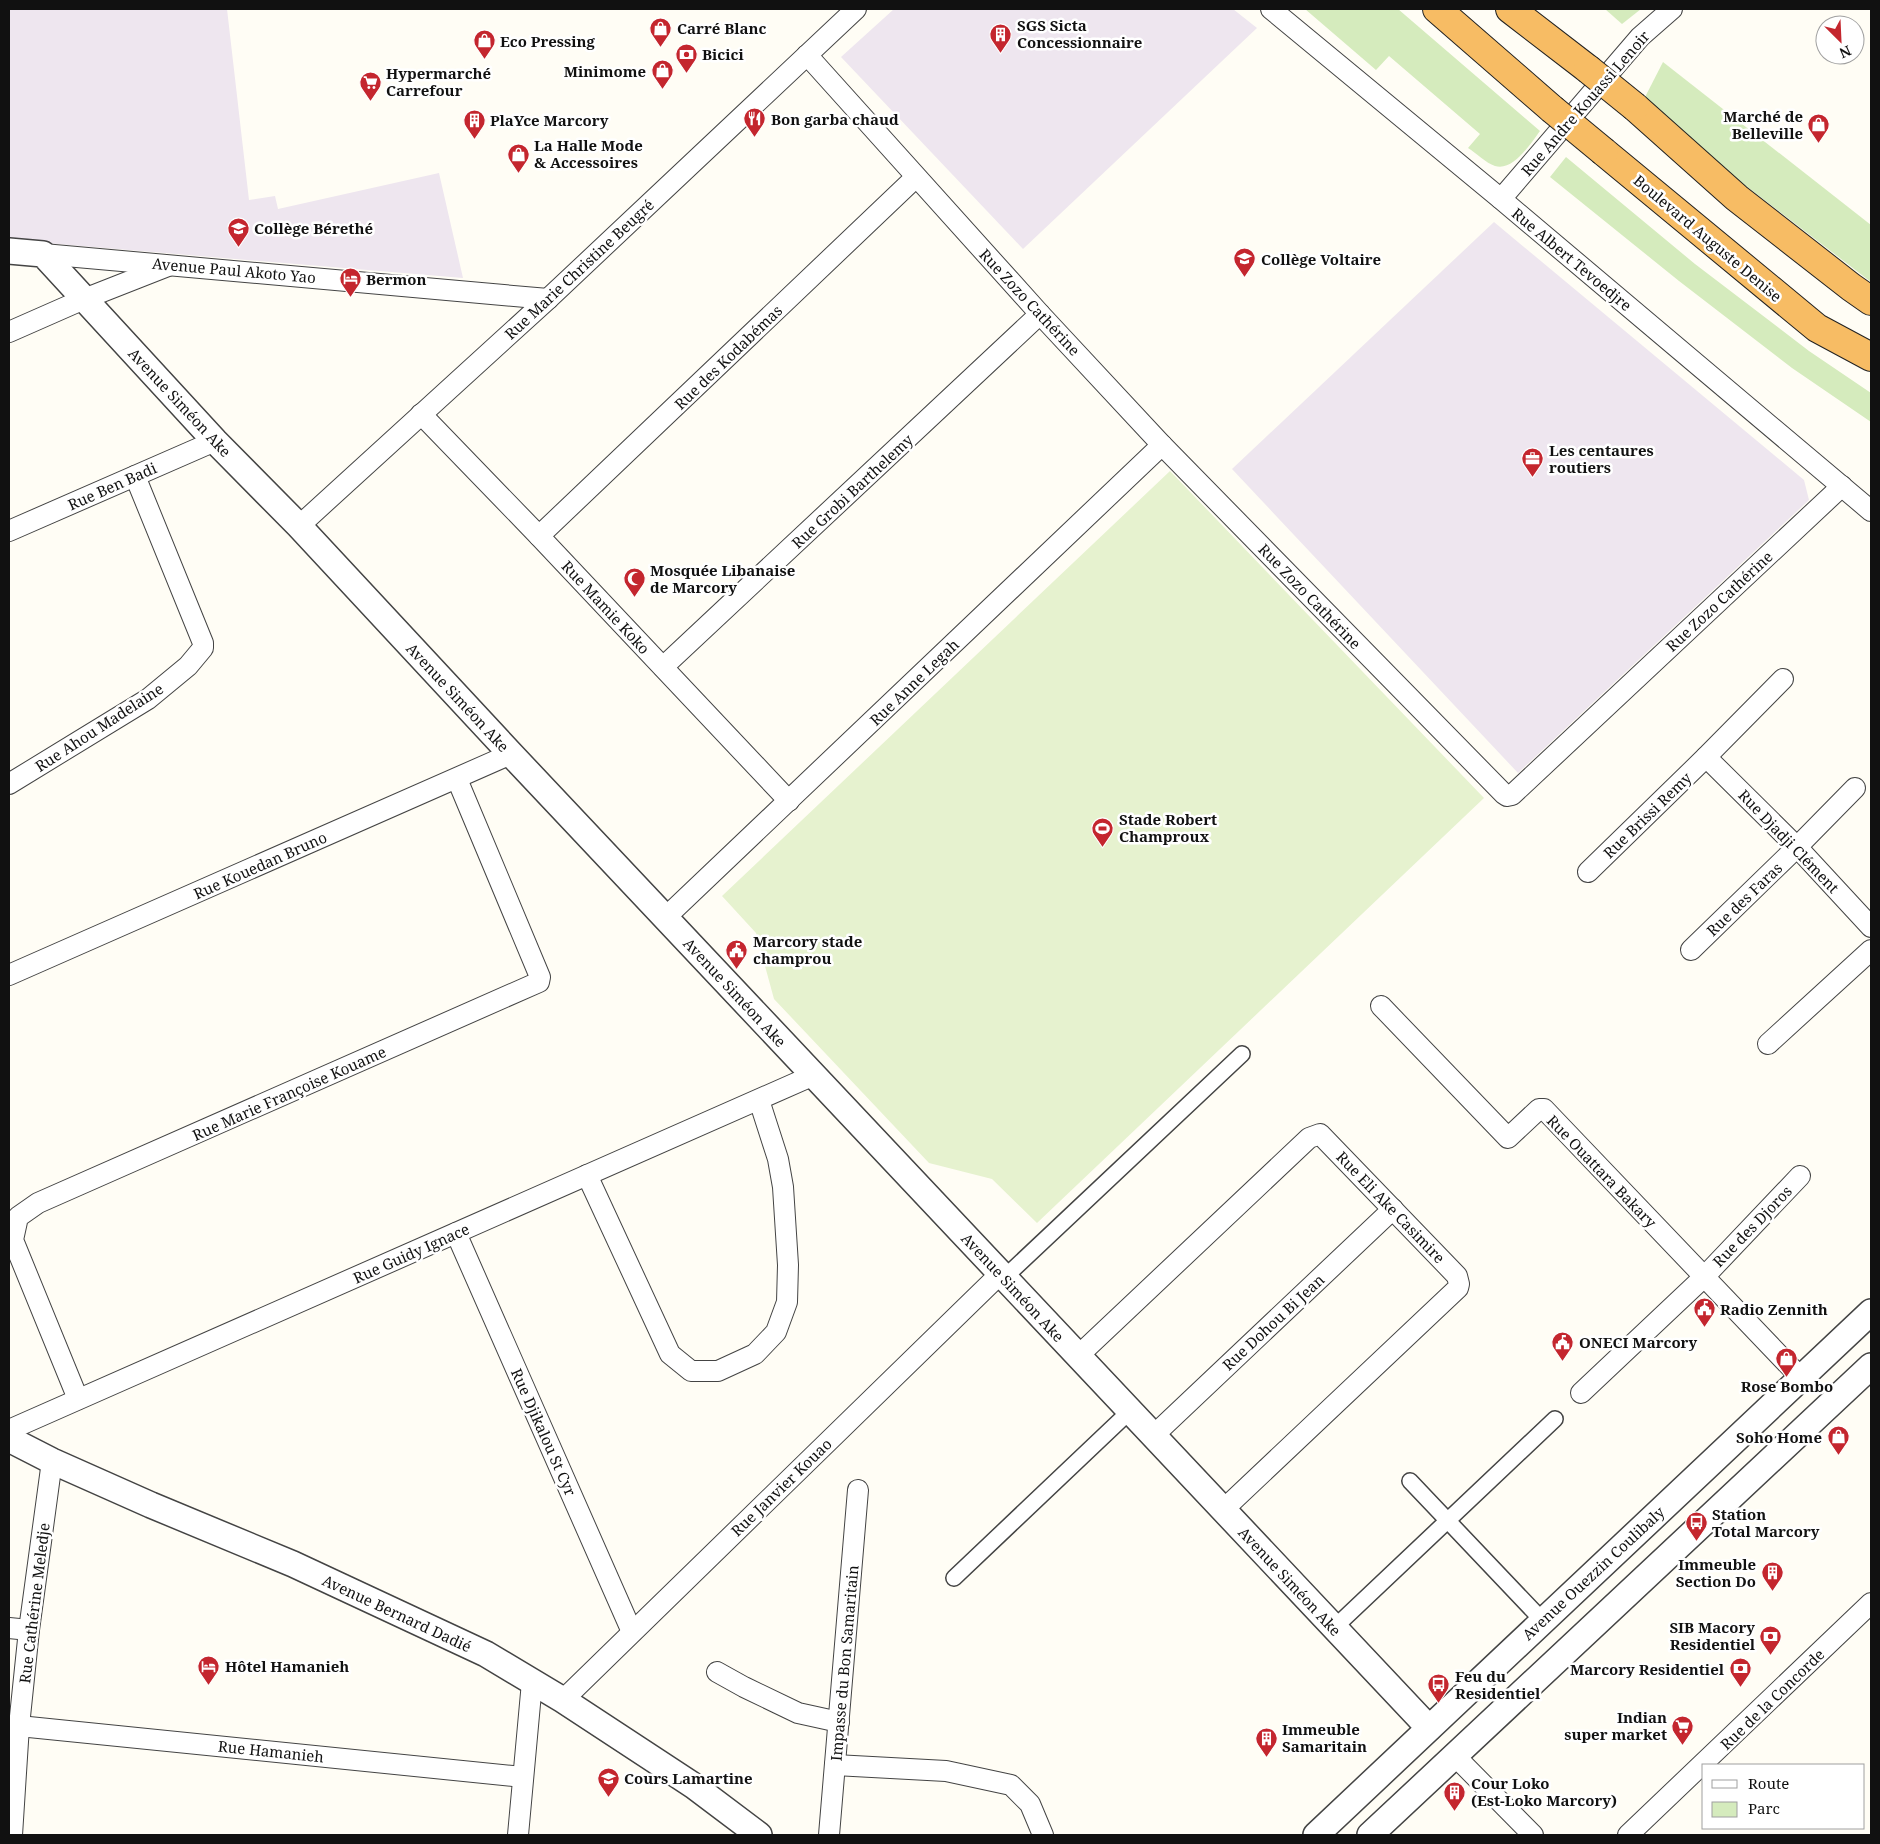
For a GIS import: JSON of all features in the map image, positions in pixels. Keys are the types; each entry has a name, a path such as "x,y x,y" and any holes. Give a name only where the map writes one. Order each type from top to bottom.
{"highway":[{"name":"Boulevard Auguste Denise","path":"1437,9 1552,109 1817,328 1871,357"},
{"path":"1510,9 1635,107 1737,198 1851,288 1871,301"},
{"path":"1536,9 1588,69"},
{"path":"1817,328 1871,372"}],"street":[{"name":"Rue Marie Christine Beugré","path":"299,526 548,298 856,9"},
{"name":"Rue Albert Tevoedjre","path":"1271,9 1501,199 1871,511"},
{"name":"Rue Andre Kouassi Lenoir","path":"1501,199 1640,37 1672,9"},
{"name":"Rue Zozo Cathérine","path":"807,55 1040,314 1162,445 1508,796 1519,788 1842,486"},
{"name":"Rue des Kodabémas","path":"539,536 916,177"},
{"name":"Avenue Paul Akoto Yao","path":"9,251 548,298"},
{"name":"Avenue Siméon Ake","path":"43,254 216,441 299,526 511,754 1429,1728"},
{"path":"9,332 84,298 172,265"},
{"name":"Rue Grobi Barthelemy","path":"663,667 1040,314"},
{"name":"Rue Mamie Koko","path":"421,414 789,801"},
{"name":"Rue Ben Badi","path":"9,531 216,441"},
{"name":"Rue Anne Legah","path":"666,918 1162,445"},
{"name":"Rue Ahou Madelaine","path":"9,784 148,699 188,666 203,648 203,642 135,476"},
{"name":"Rue Brissi Remy","path":"1588,872 1706,758 1783,679"},
{"name":"Rue Kouedan Bruno","path":"9,975 511,754"},
{"name":"Rue Djadji Clément","path":"1706,758 1797,847 1871,926"},
{"name":"Rue Marie Françoise Kouame","path":"78,1399 13,1240 18,1217 38,1203 539,982 540,977 457,779"},
{"name":"Rue des Faras","path":"1691,950 1855,788"},
{"path":"1768,1044 1871,950"},
{"name":"Rue Ouattara Bakary","path":"1381,1006 1508,1138 1539,1108 1544,1109 1801,1378"},
{"path":"1002,1276 1242,1054"},
{"name":"Rue Guidy Ignace","path":"9,1430 814,1076"},
{"path":"587,1175 670,1354 691,1371 718,1371 755,1354 776,1332 787,1302 788,1265 784,1187 778,1159 759,1100"},
{"name":"Rue Eli Ake Casimire","path":"1078,1356 1314,1135 1320,1134 1457,1276 1458,1288 1223,1510"},
{"name":"Rue des Djoros","path":"1582,1393 1704,1277 1800,1176"},
{"name":"Rue Dohou Bi Jean","path":"1153,1436 1393,1209"},
{"name":"Rue Djikalou St Cyr","path":"456,1233 632,1632"},
{"name":"Rue Janvier Kouao","path":"563,1700 1002,1276"},
{"name":"Avenue Ouezzin Coulibaly","path":"1316,1835 1871,1312"},
{"path":"1370,1835 1871,1366"},
{"path":"954,1578 1130,1411"},
{"path":"1334,1628 1555,1418"},
{"name":"Avenue Bernard Dadié","path":"9,1438 52,1461 151,1505 293,1564 486,1654 563,1700 694,1786 759,1835"},
{"name":"Rue Cathérine Meledje","path":"12,1835 11,1804 29,1630 52,1461"},
{"path":"1410,1481 1543,1620"},
{"name":"Impasse du Bon Samaritain","path":"829,1835 858,1490"},
{"name":"Rue de la Concorde","path":"1702,1764 1871,1603"},
{"path":"9,1628 29,1630"},
{"path":"717,1672 798,1713 839,1722"},
{"path":"518,1835 532,1682"},
{"name":"Rue Hamanieh","path":"19,1726 524,1777"},
{"path":"1455,1756 1533,1835"},
{"name":"Rue de la Concorde","path":"1628,1835 1702,1764"},
{"path":"835,1765 946,1771 1011,1784 1030,1804 1043,1835"}],"shaded area":[{"path":"9,9 227,9 249,200 275,196 278,209 439,173 463,278 9,240"},
{"path":"894,9 1233,9 1257,28 1023,249 841,57"},
{"path":"1494,222 1804,480 1809,500 1518,773 1232,469"}],"green space":[{"path":"1305,9 1398,9 1540,131 1527,149 1515,161 1502,167 1492,165 1468,148 1480,134 1389,56 1376,70"},
{"path":"1605,9 1641,9 1622,24"},
{"path":"1663,62 1871,225 1871,282 1642,103"},
{"path":"1566,157 1695,264 1809,351 1871,393 1871,422 1792,368 1679,281 1550,177"},
{"name":"Stade Robert Champroux","path":"1170,471 1484,798 1037,1223 992,1179 929,1163 774,999 756,933 722,896"}],"place":[{"name":"Carré Blanc","path":"661,47"},
{"name":"SGS Sicta Concessionnaire","path":"1001,53"},
{"name":"Eco Pressing","path":"484,60"},
{"name":"Bicici","path":"686,73"},
{"name":"Minimome","path":"662,90"},
{"name":"Hypermarché Carrefour","path":"370,101"},
{"name":"Bon garba chaud","path":"755,138"},
{"name":"PlaYce Marcory","path":"474,139"},
{"name":"Marché de Belleville","path":"1819,144"},
{"name":"La Halle Mode & Accessoires","path":"518,173"},
{"name":"Collège Bérethé","path":"238,247"},
{"name":"Collège Voltaire","path":"1245,278"},
{"name":"Bermon","path":"350,298"},
{"name":"Les centaures routiers","path":"1533,478"},
{"name":"Mosquée Libanaise de Marcory","path":"634,598"},
{"name":"Stade Robert Champroux","path":"1103,847"},
{"name":"Marcory stade champrou","path":"737,969"},
{"name":"Radio Zennith","path":"1704,1328"},
{"name":"ONECI Marcory","path":"1563,1361"},
{"name":"Rose Bombo","path":"1787,1377"},
{"name":"Soho Home","path":"1838,1456"},
{"name":"Station Total Marcory","path":"1696,1542"},
{"name":"Immeuble Section Do","path":"1772,1592"},
{"name":"SIB Macory Residentiel","path":"1771,1655"},
{"name":"Hôtel Hamanieh","path":"209,1685"},
{"name":"Marcory Residentiel","path":"1740,1688"},
{"name":"Feu du Residentiel","path":"1439,1704"},
{"name":"Indian super market","path":"1683,1745"},
{"name":"Immeuble Samaritain","path":"1266,1757"},
{"name":"Cours Lamartine","path":"608,1797"},
{"name":"Cour Loko (Est-Loko Marcory)","path":"1455,1811"}]}
